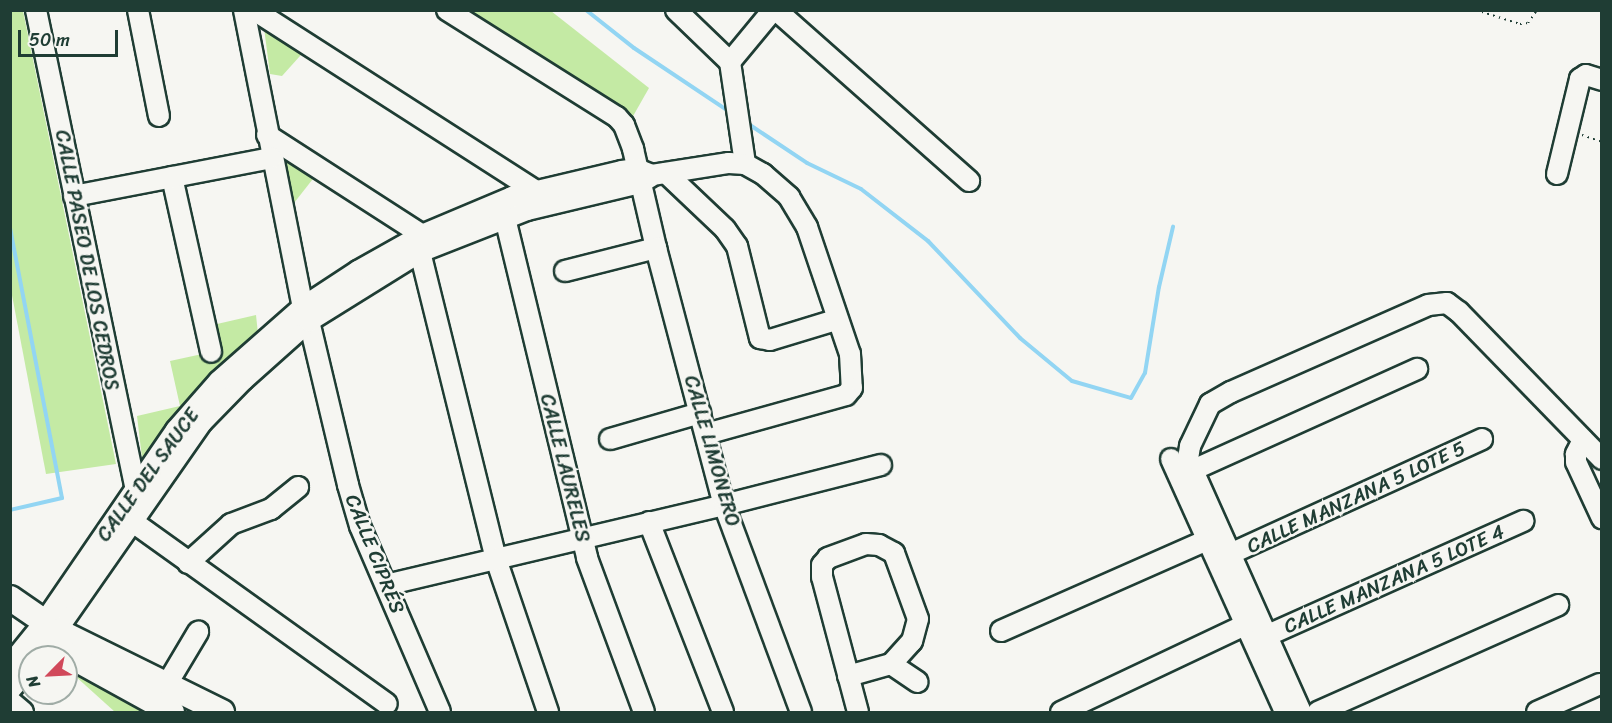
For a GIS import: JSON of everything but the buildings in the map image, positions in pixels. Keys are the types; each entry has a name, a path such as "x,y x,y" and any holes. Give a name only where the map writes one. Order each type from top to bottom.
{"main road":[{"path":"10,598 46,638 166,684 222,712"},
{"path":"10,613 46,638 172,712"}],"street":[{"name":"CALLE PASEO DE LOS CEDROS","path":"36,10 136,507"},
{"path":"138,10 159,116"},
{"name":"CALLE CIPRÉS","path":"244,10 267,135 306,314 354,506 440,712"},
{"path":"254,10 536,191"},
{"path":"447,10 617,117 649,175 725,229 737,246 760,338 770,340 836,320"},
{"path":"676,10 730,62 745,164 763,174 789,197 807,227 836,320 850,354 853,382 850,392 706,434"},
{"path":"730,62 774,10 969,181"},
{"path":"1557,174 1580,80 1586,75 1602,80"},
{"path":"267,135 421,243 496,560 548,712"},
{"path":"74,196 272,158"},
{"name":"CALLE DEL SAUCE","path":"46,638 136,507 202,422 306,314 421,243 512,197 536,191 729,163 745,164"},
{"name":"CALLE DEL SAUCE","path":"421,243 649,175"},
{"name":"CALLE LIMONERO","path":"649,175 656,249 724,505 801,712"},
{"path":"172,177 211,352"},
{"name":"CALLE LAURELES","path":"505,218 582,539 602,601 644,712"},
{"path":"565,271 656,249"},
{"path":"1287,712 1266,636 1193,470 1188,453 1205,411 1215,401 1428,305 1447,303 1460,312 1602,459"},
{"path":"1193,470 1417,369"},
{"path":"610,439 700,413"},
{"name":"CALLE MANZANA 5 LOTE 5","path":"1230,554 1482,439"},
{"path":"1583,440 1576,453 1576,462 1602,518"},
{"path":"1171,459 1245,625 1287,712"},
{"path":"387,585 724,505 881,465"},
{"path":"188,563 231,524 271,509 298,487"},
{"path":"136,507 188,563 387,704"},
{"name":"CALLE DEL SAUCE","path":"46,638 136,507"},
{"name":"CALLE MANZANA 5 LOTE 4","path":"1266,636 1523,521"},
{"path":"649,522 723,712"},
{"path":"1002,631 1207,540"},
{"path":"848,676 891,664 912,641 918,619 894,553 879,544 866,544 824,562 822,577 848,676 858,712"},
{"path":"1318,712 1558,605"},
{"path":"1061,712 1245,625"},
{"path":"166,684 198,632"},
{"path":"10,665 46,638"},
{"path":"891,664 918,682"},
{"path":"1537,712 1600,684"},
{"path":"10,701 23,712"}],"path":[{"path":"1476,10 1520,24 1528,23 1537,10"},
{"path":"1568,130 1602,142"}],"green space":[{"path":"10,11 23,11 116,464 46,474 11,290"},
{"path":"463,11 551,11 649,88 628,125"},
{"path":"263,20 309,46 282,76 270,74"},
{"path":"282,155 316,175 294,203"},
{"path":"256,315 258,334 181,406 142,458 137,416 180,406 170,361 216,351 217,324"},
{"path":"78,677 157,712 115,712 78,679"}],"waterway":[{"path":"586,10 634,48 730,112"},
{"path":"747,123 807,163 861,189 928,241 1020,338 1072,381 1131,398 1145,373 1159,287 1173,227"},
{"path":"10,228 62,498 10,510"}]}
